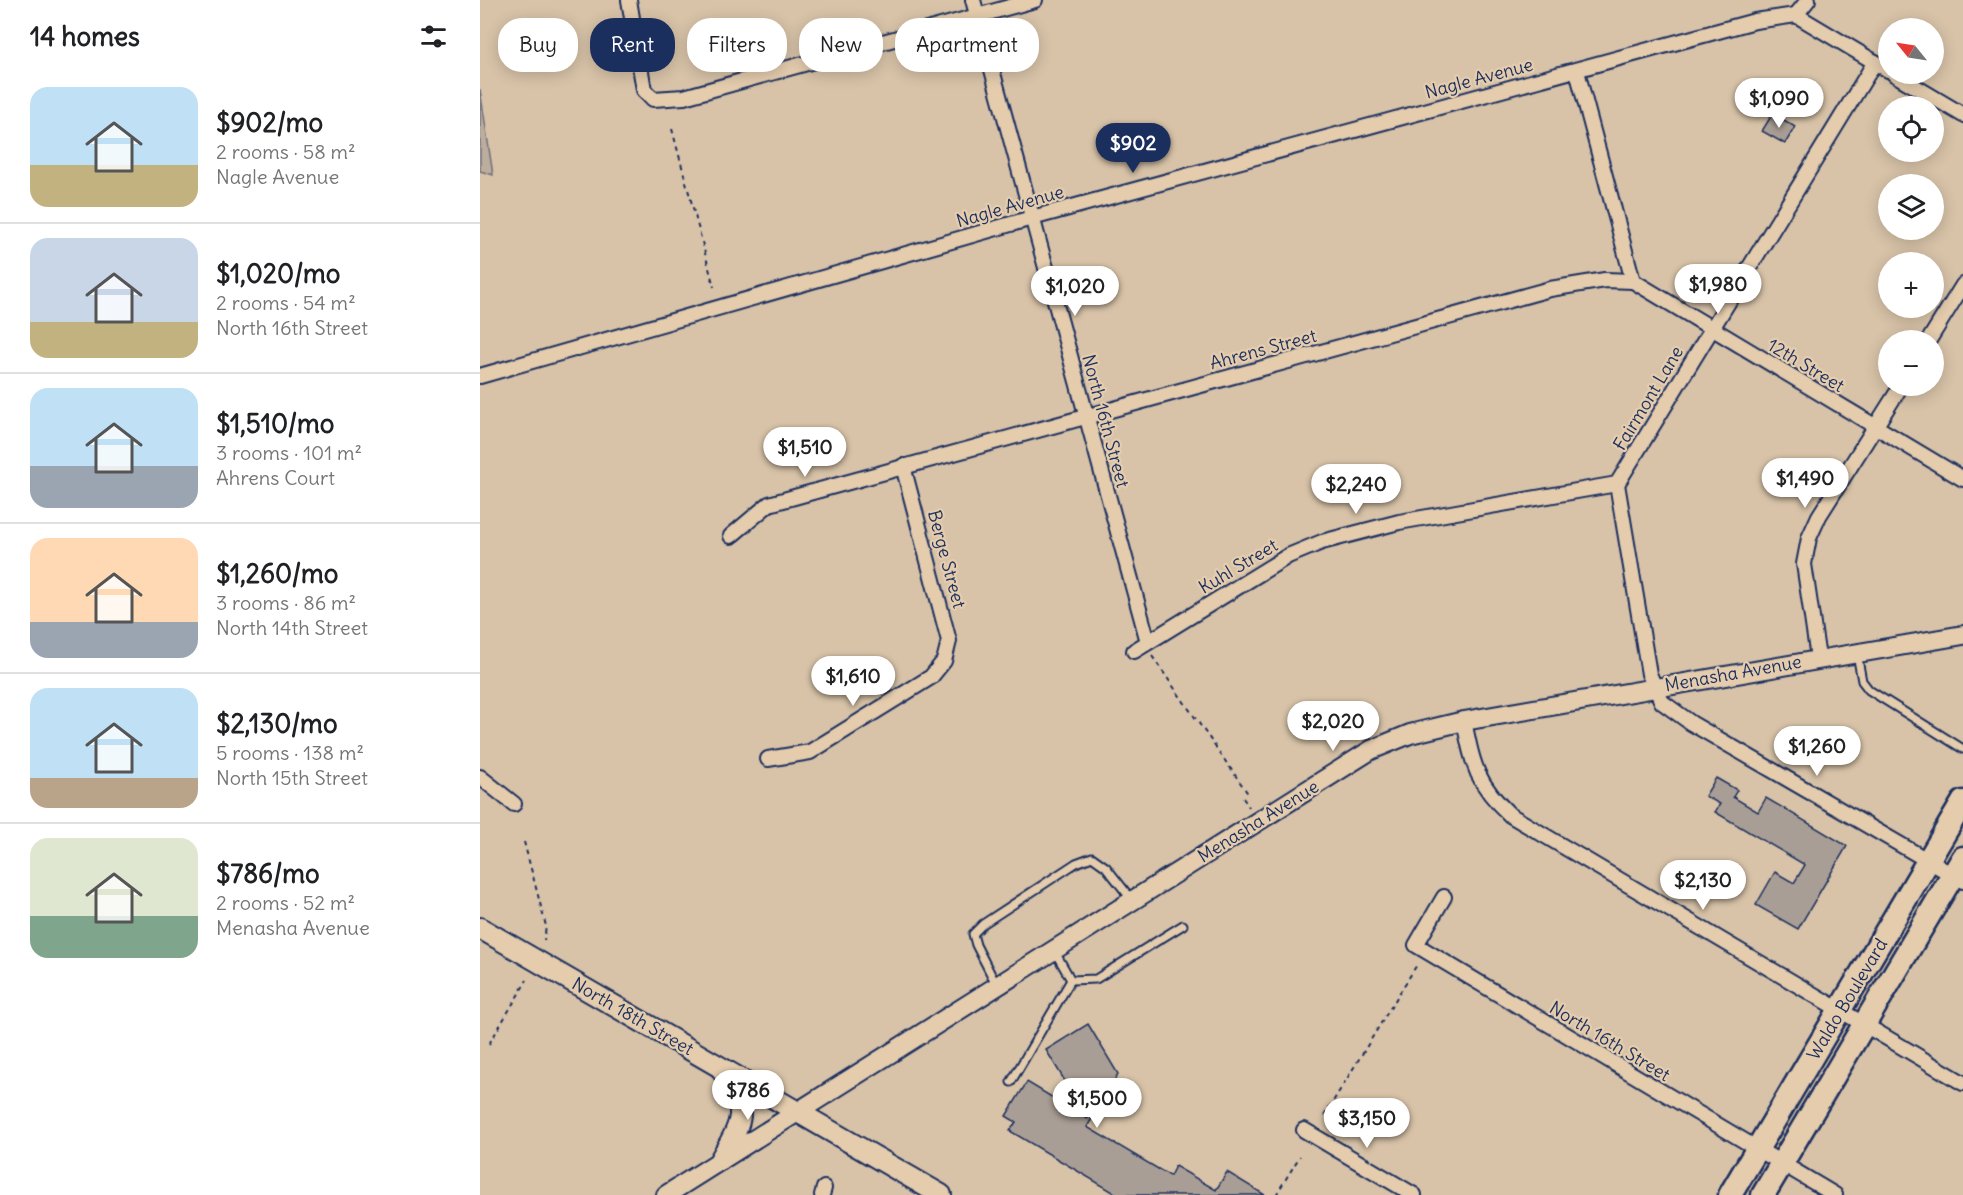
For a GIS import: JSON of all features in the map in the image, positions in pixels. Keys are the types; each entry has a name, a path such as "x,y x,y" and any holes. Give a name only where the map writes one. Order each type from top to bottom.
{"main road":[{"name":"Waldo Boulevard","path":"1730,1195 1963,802"},
{"name":"Waldo Boulevard","path":"1763,1195 1864,1024 1960,871"},
{"name":"North 18th Street","path":"480,928 795,1113 941,1195"},
{"path":"720,1068 737,1093 741,1107 740,1120 733,1138 720,1160"}],"street":[{"path":"629,0 644,90 653,99 684,97 1035,0"},
{"name":"North 16th Street","path":"973,0 1150,649"},
{"path":"1808,0 1796,15 1878,64"},
{"name":"Nagle Avenue","path":"480,376 1032,218 1755,21 1796,15"},
{"name":"Fairmont Lane","path":"1617,484 1710,328 1875,62"},
{"path":"1577,70 1634,281"},
{"path":"1911,84 1963,115"},
{"name":"Ahrens Street","path":"731,536 770,504 903,466 1550,289 1605,280 1634,281"},
{"name":"12th Street","path":"1634,281 1963,479"},
{"path":"1935,330 1963,285"},
{"path":"1818,658 1803,564 1805,549 1819,516 1895,396"},
{"name":"Berge Street","path":"768,759 810,752 931,677 944,662 949,641 903,466"},
{"path":"1617,484 1645,659 1653,687 1666,705 1692,723 1929,860 1960,871"},
{"name":"Kuhl Street","path":"1134,651 1150,649 1288,556 1323,542 1399,522 1617,484"},
{"name":"Menasha Avenue","path":"666,1195 1371,750 1410,734 1464,721 1857,651 1963,635"},
{"path":"1464,721 1479,778 1490,797 1510,815 1963,1083"},
{"path":"480,777 514,804"},
{"name":"North 16th Street","path":"1444,897 1416,945 1756,1150 1835,1195"},
{"path":"1304,1130 1414,1195"}],"lane":[{"path":"1857,651 1861,678 1869,690 1963,749"},
{"path":"997,986 976,945 973,934 983,924 1076,863 1092,857 1106,867 1132,900"},
{"path":"1071,980 1096,979 1183,925"},
{"path":"1054,950 1071,980"},
{"path":"1011,1082 1071,980"}],"path":[{"path":"672,129 714,287"},
{"path":"1150,649 1249,795"},
{"path":"1244,798 1249,807"},
{"path":"524,842 546,926 544,940"},
{"path":"1324,1116 1419,962"},
{"path":"489,1044 526,980"},
{"path":"1276,1195 1300,1156"}],"shaded area":[{"path":"480,89 493,175 480,171"}],"building":[{"path":"1773,113 1795,127 1785,144 1762,131"},
{"path":"1716,778 1737,790 1733,797 1758,812 1766,798 1847,846 1798,929 1756,905 1775,872 1794,883 1805,865 1715,812 1720,804 1705,796"},
{"path":"1088,1024 1118,1074 1087,1127 1170,1176 1175,1166 1216,1190 1227,1172 1265,1195 1118,1195 1010,1131 1016,1122 1006,1116 1027,1082 1088,1119 1046,1050"}]}
